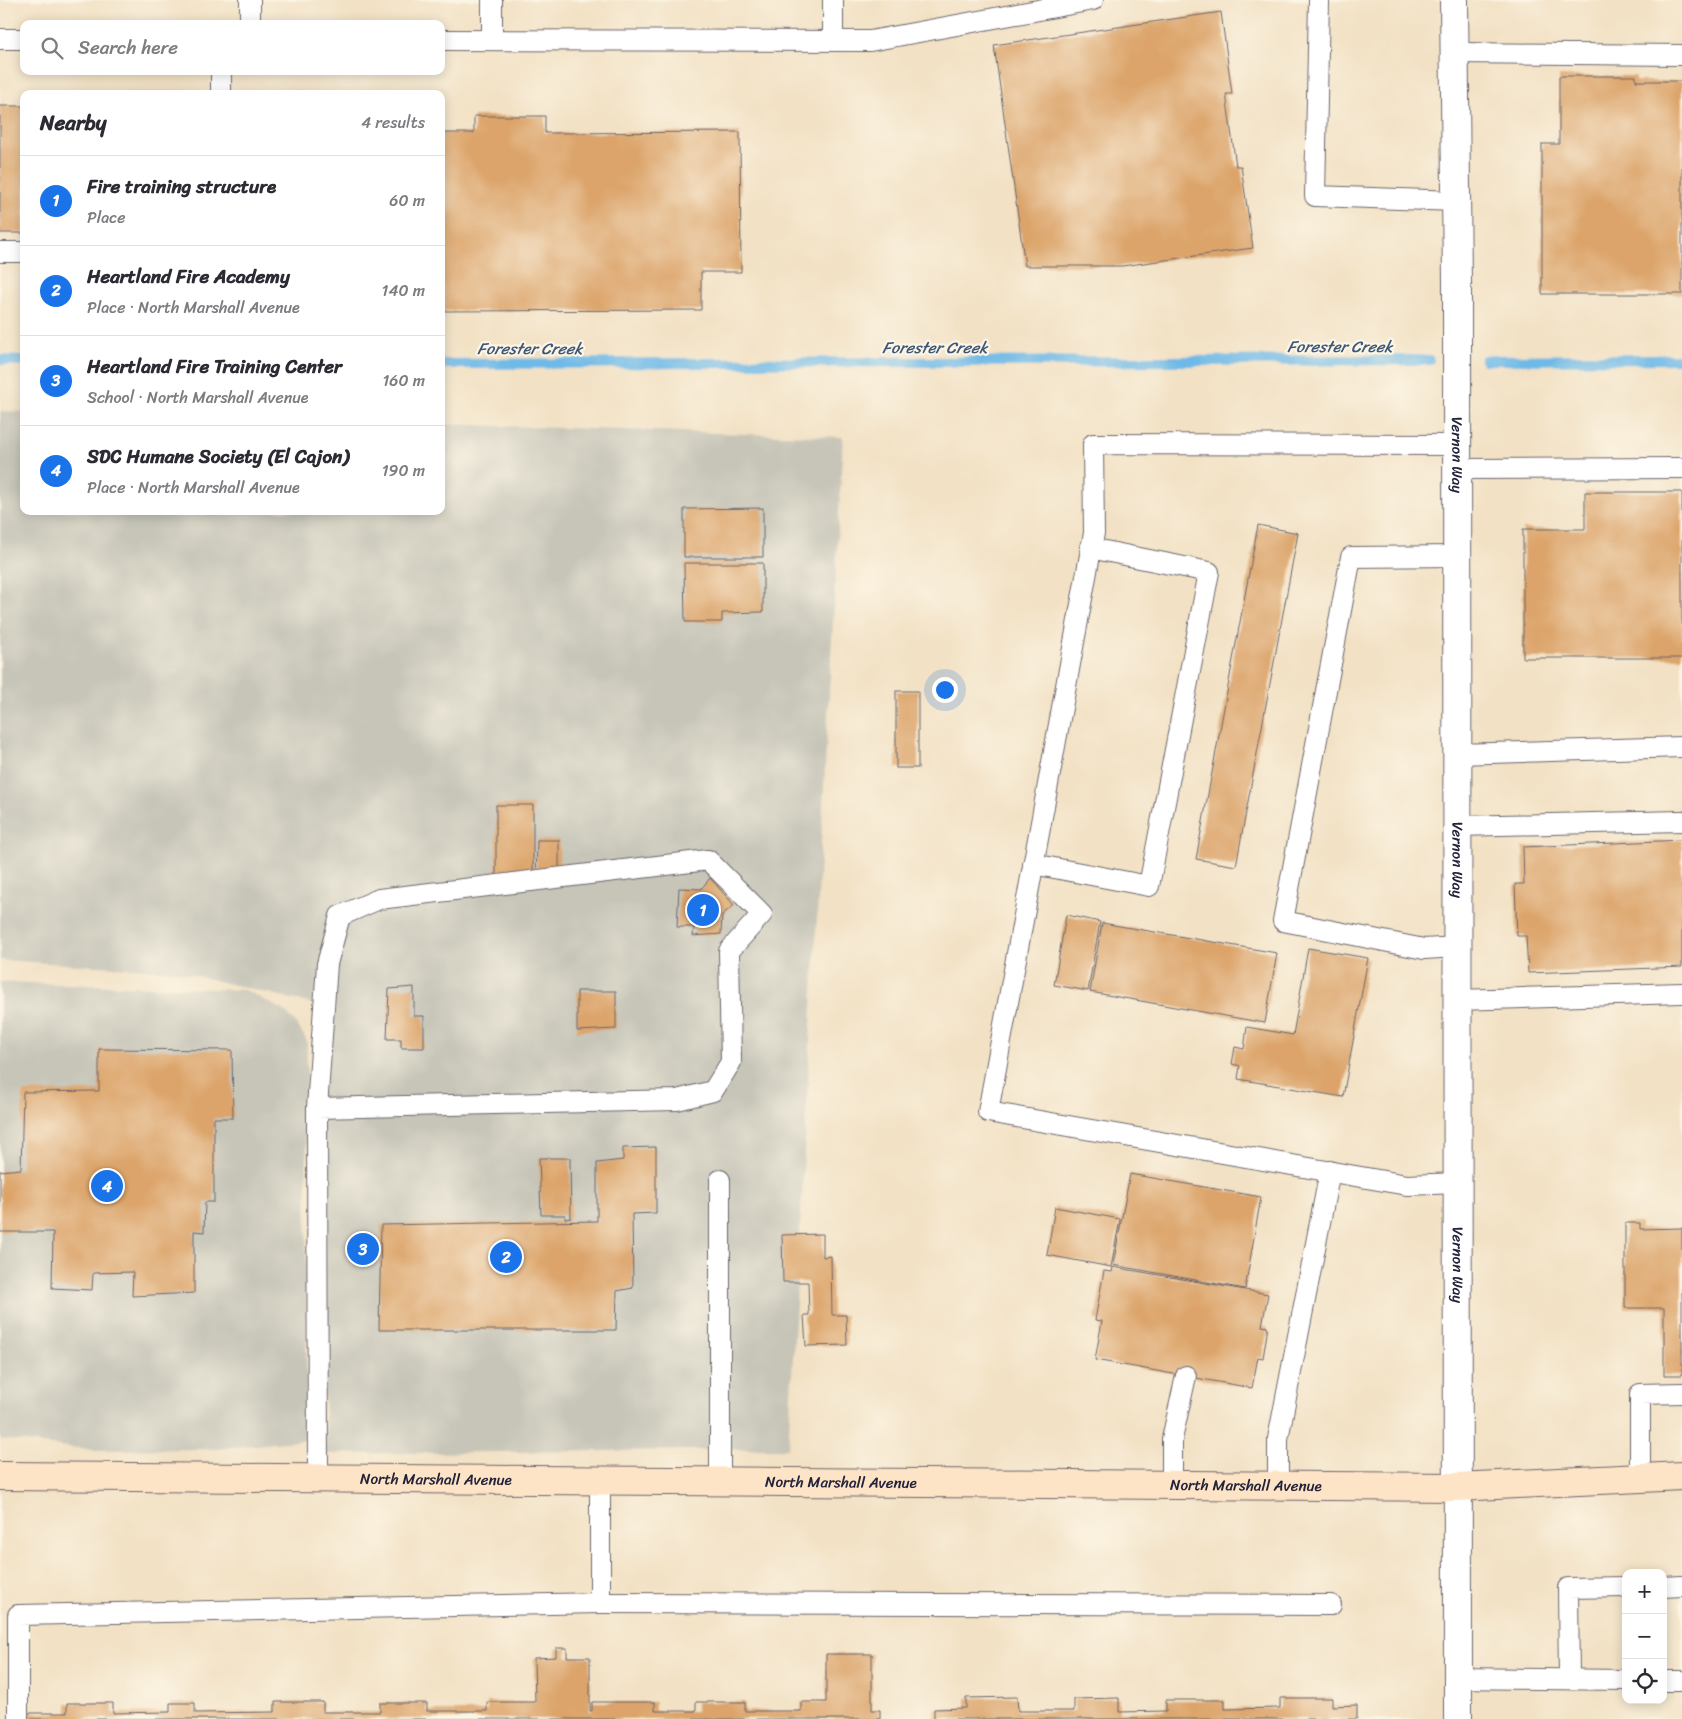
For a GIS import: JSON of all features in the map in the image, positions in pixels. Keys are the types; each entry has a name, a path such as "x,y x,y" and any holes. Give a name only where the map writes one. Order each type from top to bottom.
{"main road":[{"name":"North Marshall Avenue","path":"0,1476 1457,1487 1682,1476"}],"street":[{"name":"Vernon Way","path":"1454,0 1457,458 1458,1719"}],"lane":[{"path":"250,0 250,20"},
{"path":"492,0 492,40"},
{"path":"833,0 833,41"},
{"path":"445,40 870,41 1093,0"},
{"path":"1319,0 1315,196 1456,201"},
{"path":"0,38 20,38"},
{"path":"1455,53 1682,55"},
{"path":"221,75 221,90"},
{"path":"0,252 20,252"},
{"path":"1457,1183 1407,1185 988,1112 1094,532 1093,444 1682,468"},
{"path":"1033,864 1148,886 1209,572 1090,548"},
{"path":"1457,556 1351,557 1283,921 1424,949 1457,947"},
{"path":"1457,754 1682,747"},
{"path":"1457,826 1682,821"},
{"path":"317,1108 677,1100 713,1091 732,1062 729,951 762,914 708,860 379,899 340,916 327,964 317,1108 318,1478"},
{"path":"1457,1000 1682,993"},
{"path":"1278,1486 1278,1439 1330,1171"},
{"path":"720,1180 720,1481"},
{"path":"1172,1485 1172,1439 1186,1376"},
{"path":"1640,1478 1640,1394 1682,1393"},
{"path":"600,1480 600,1603"},
{"path":"1667,1586 1682,1586"},
{"path":"1569,1679 1568,1588 1622,1587"},
{"path":"18,1719 18,1615 600,1603 1331,1605"},
{"path":"1458,1678 1622,1680"},
{"path":"1667,1680 1682,1681"}],"shaded area":[{"path":"0,411 20,412 20,515 445,515 445,424 843,437 788,1449 326,1454 313,1004 177,971 0,960"},
{"path":"0,982 245,990 283,1010 301,1031 307,1041 306,1440 215,1449 93,1450 0,1439"}],"building":[{"path":"1221,12 1232,94 1226,94 1236,166 1241,166 1253,248 1122,266 1025,266 994,45"},
{"path":"1559,76 1636,76 1636,81 1682,81 1682,294 1542,294 1542,144 1559,144"},
{"path":"0,106 20,106 20,233 0,233"},
{"path":"474,116 545,116 545,133 740,132 741,272 701,272 701,310 445,311 445,133 474,133"},
{"path":"1585,492 1682,492 1682,658 1523,658 1523,529 1585,529"},
{"path":"763,508 763,557 684,557 684,509"},
{"path":"1258,525 1298,533 1236,866 1196,859"},
{"path":"684,563 763,563 763,612 722,613 722,622 685,622"},
{"path":"896,691 918,691 918,768 896,768"},
{"path":"496,805 533,805 533,878 496,878"},
{"path":"537,840 559,840 559,878 536,878"},
{"path":"1682,840 1682,967 1528,973 1526,936 1517,936 1515,884 1524,884 1523,847"},
{"path":"710,878 734,905 722,915 721,934 693,936 694,927 677,927 679,888 701,889"},
{"path":"1066,915 1100,922 1088,991 1054,985"},
{"path":"1102,923 1277,953 1265,1023 1090,992"},
{"path":"1308,948 1368,958 1343,1097 1238,1079 1240,1066 1232,1064 1235,1047 1244,1049 1247,1027 1293,1035"},
{"path":"414,987 414,1016 424,1016 424,1048 401,1048 401,1039 387,1039 389,989"},
{"path":"577,991 616,991 616,1029 577,1031"},
{"path":"99,1049 232,1050 233,1118 214,1118 214,1202 205,1202 204,1232 194,1231 194,1293 132,1296 133,1272 93,1273 92,1290 52,1288 53,1232 0,1232 0,1171 21,1169 23,1092 99,1091"},
{"path":"656,1147 656,1213 632,1214 633,1288 617,1291 616,1330 379,1330 381,1225 597,1221 597,1163 623,1160 623,1148"},
{"path":"539,1158 570,1158 571,1218 565,1219 565,1215 541,1215"},
{"path":"1130,1174 1261,1197 1245,1289 1113,1265"},
{"path":"1055,1207 1120,1219 1111,1267 1047,1255"},
{"path":"1625,1223 1640,1223 1640,1229 1682,1228 1682,1375 1664,1375 1664,1308 1625,1308"},
{"path":"823,1234 823,1257 831,1256 832,1315 846,1315 847,1345 806,1346 804,1315 809,1315 808,1282 783,1282 782,1235"},
{"path":"1113,1267 1268,1294 1262,1326 1268,1327 1263,1358 1258,1357 1252,1388 1095,1360 1102,1321 1095,1320 1104,1271 1112,1272"},
{"path":"556,1648 567,1648 567,1657 590,1657 590,1711 592,1711 592,1702 655,1702 655,1711 696,1711 696,1702 745,1702 745,1711 801,1711 801,1702 826,1702 826,1654 872,1654 872,1710 880,1710 880,1719 17,1719 17,1713 67,1713 67,1703 113,1703 113,1713 170,1712 170,1703 195,1703 195,1713 275,1712 275,1702 323,1702 323,1712 380,1712 380,1703 427,1703 427,1711 487,1711 487,1702 535,1702 534,1658 556,1657"},
{"path":"1017,1697 1018,1711 1074,1711 1074,1699 1119,1698 1119,1712 1166,1711 1166,1700 1225,1700 1225,1709 1280,1708 1280,1698 1332,1698 1332,1706 1357,1705 1357,1719 934,1719 934,1709 966,1708 966,1698"}],"waterway":[{"name":"Forester Creek","path":"1485,360 1682,359"},
{"name":"Forester Creek","path":"0,360 20,361"},
{"name":"Forester Creek","path":"445,364 1429,360"}],"place":[{"name":"Fire training structure","path":"703,910"},
{"name":"SDC Humane Society (El Cajon)","path":"107,1186"},
{"name":"Heartland Fire Training Center","path":"363,1249"},
{"name":"Heartland Fire Academy","path":"506,1257"}]}
